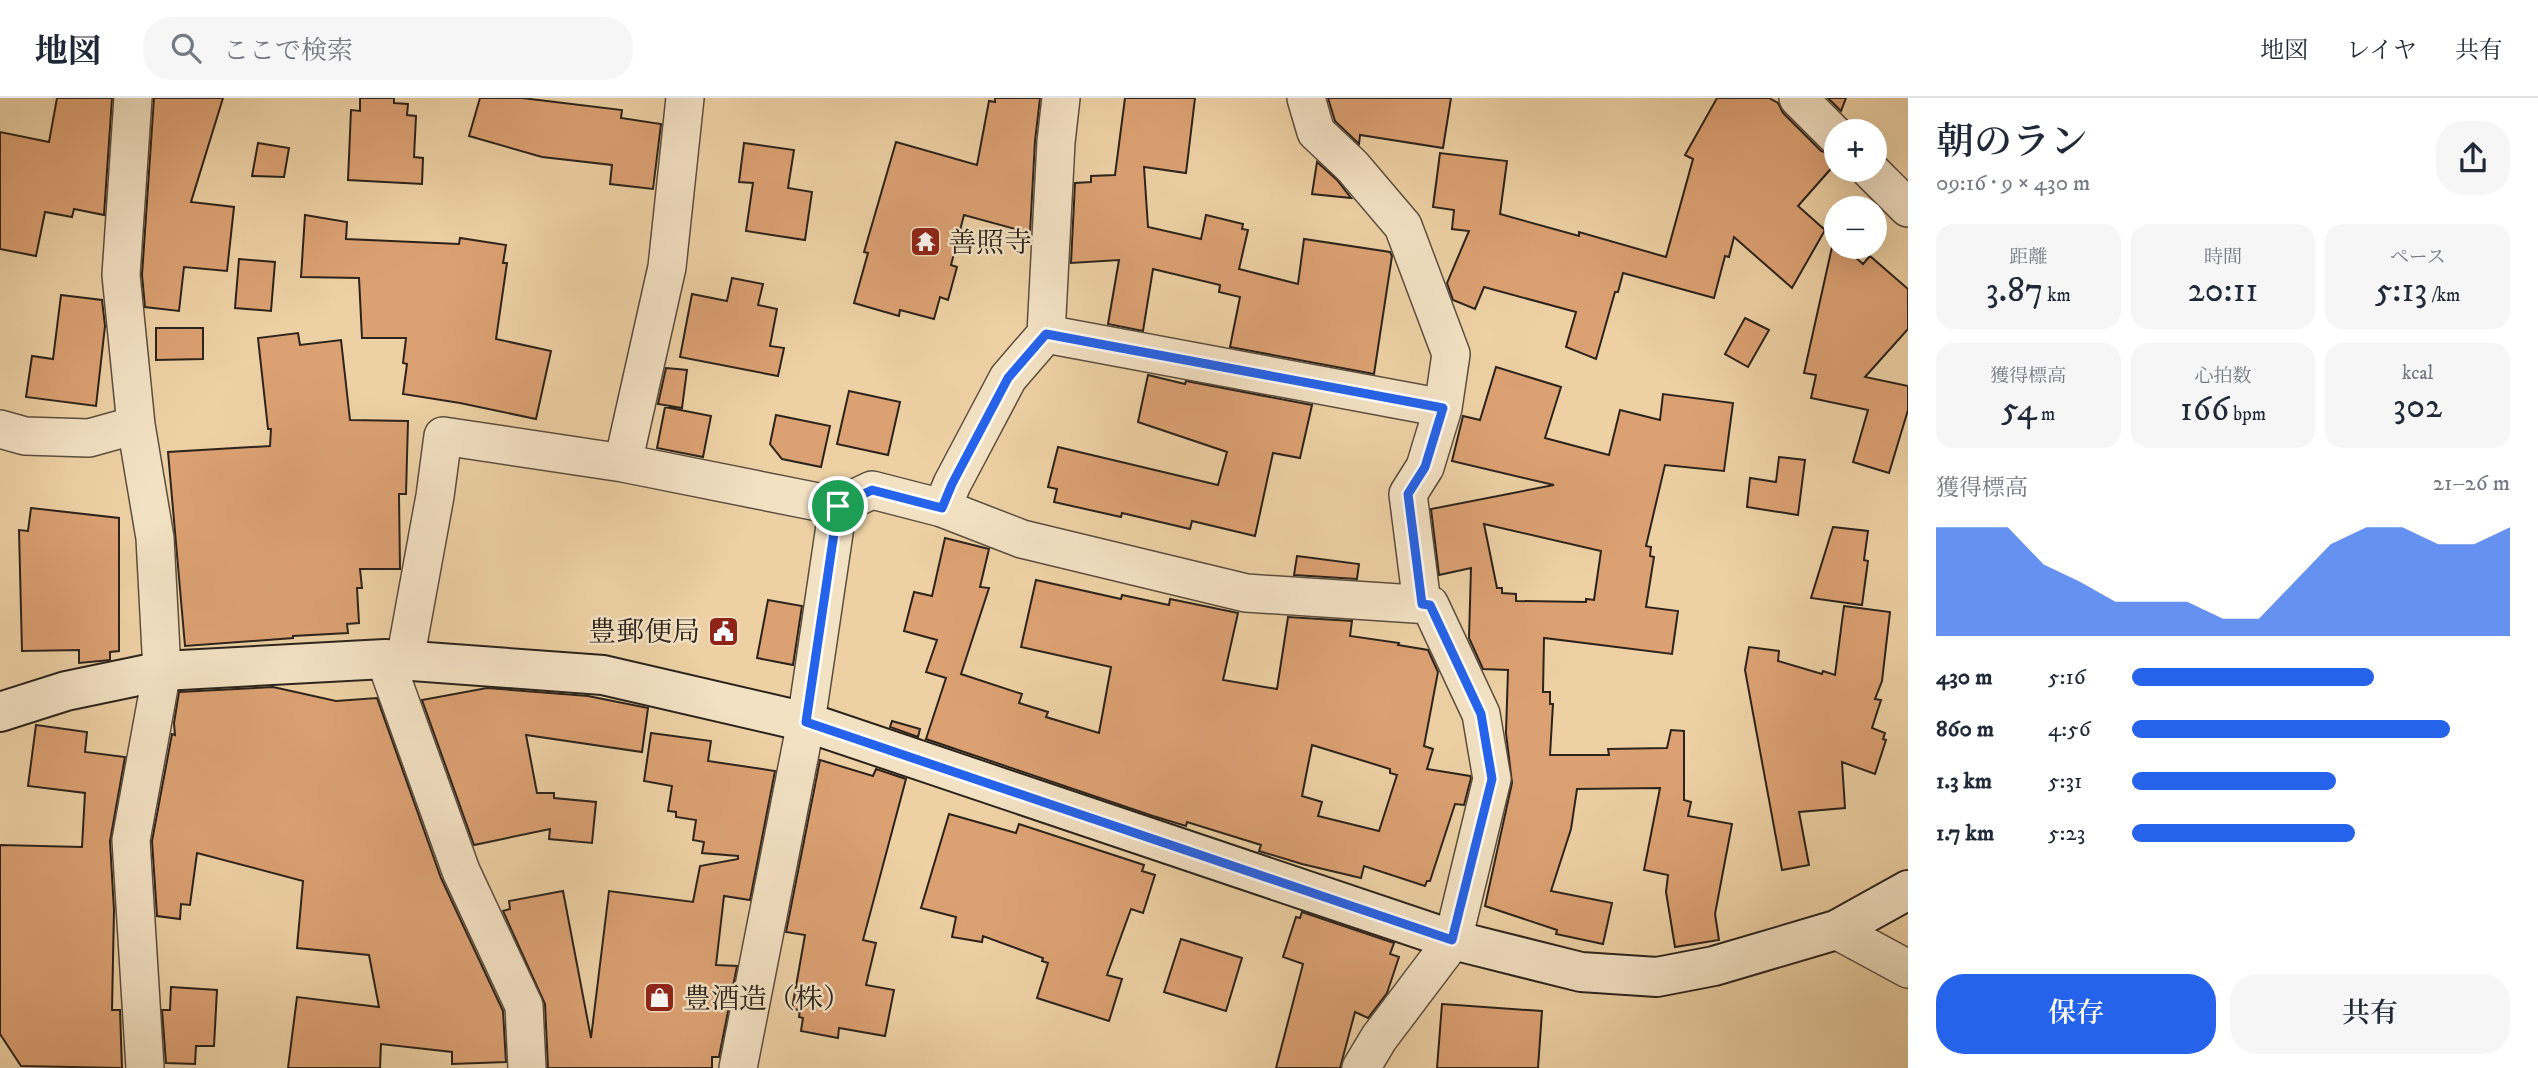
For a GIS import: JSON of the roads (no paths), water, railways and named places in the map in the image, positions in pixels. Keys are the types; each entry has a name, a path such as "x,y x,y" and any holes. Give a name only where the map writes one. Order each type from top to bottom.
{"street":[{"path":"133,98 121,275 136,425 155,538 162,671 131,840 145,1068"},
{"path":"623,463 667,267 685,98"},
{"path":"942,508 1008,378 1046,334 1056,142 1061,98"},
{"path":"1306,98 1316,132 1352,166 1403,226 1451,354 1443,408 1425,467 1408,494 1422,604"},
{"path":"1798,98 1824,124"},
{"path":"1882,182 1908,208"},
{"path":"1046,334 1443,408"},
{"path":"0,429 24,436 89,438 136,425"},
{"path":"527,1068 524,1006 461,871 395,660 435,496 443,436 623,463 838,506 872,490 942,508 1022,538 1246,593 1430,605 1481,714 1492,779 1452,940 1379,1038 1361,1068"},
{"path":"738,1068 806,722 838,506"},
{"path":"0,712 66,691 162,671 395,660 603,675 806,722 1452,940 1581,972 1657,977 1714,966 1836,930 1908,890"},
{"path":"1836,930 1908,968"}],"place":[{"name":"善照寺","path":"925,242"},
{"name":"豊郵便局","path":"723,631"},
{"name":"豊酒造（株）","path":"660,998"}]}
